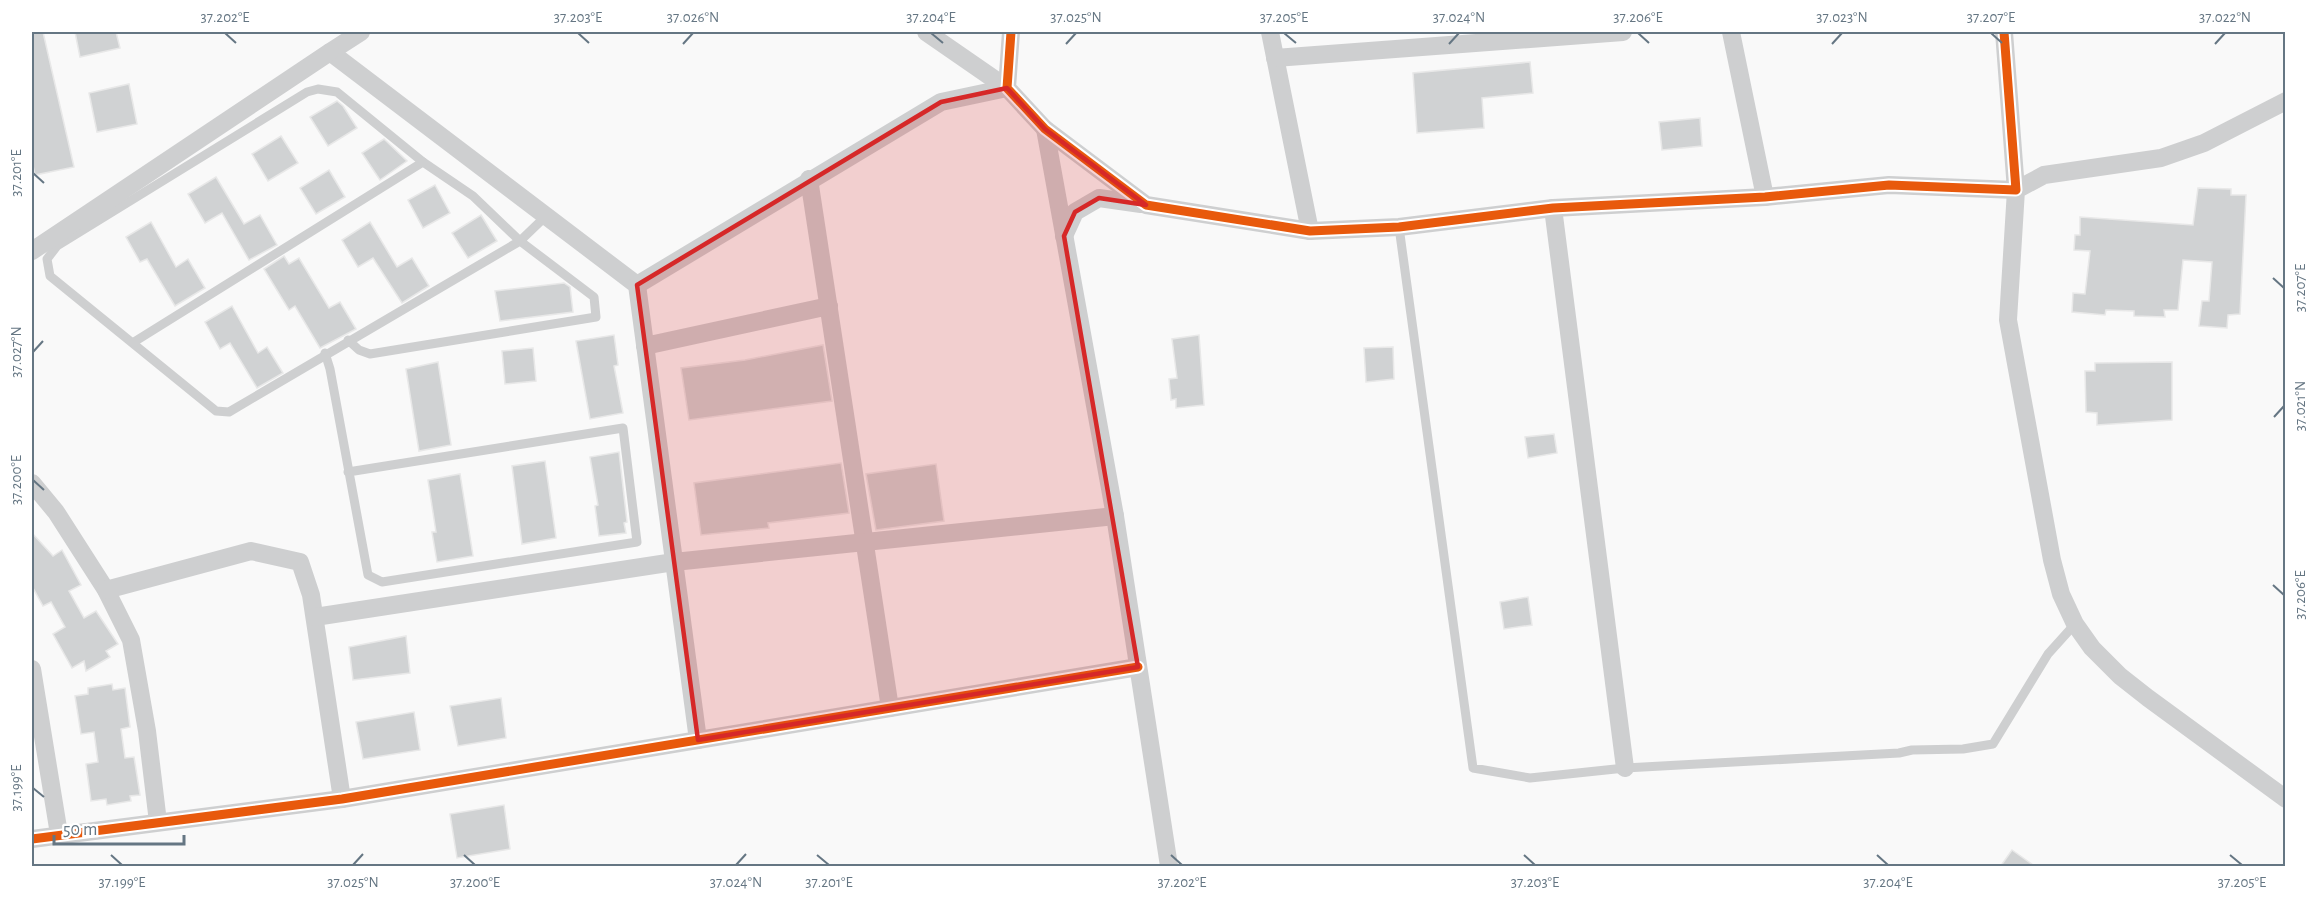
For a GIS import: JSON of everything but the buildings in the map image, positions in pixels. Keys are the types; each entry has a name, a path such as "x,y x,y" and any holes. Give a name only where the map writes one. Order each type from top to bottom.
{"street":[{"path":"32,251 361,32"},
{"path":"926,32 1007,88 1045,129 1146,205"},
{"path":"1007,88 1011,32"},
{"path":"1270,32 1310,231"},
{"path":"1275,58 1623,32"},
{"path":"1731,32 1765,197"},
{"path":"2004,32 2016,190 2008,320 2052,560 2061,594 2075,624 2092,648 2120,676 2286,800"},
{"path":"330,52 637,285 698,740"},
{"path":"637,285 809,179 941,102 1007,88"},
{"path":"1064,236 1075,212 1099,198 1121,199 1310,231 1399,227 1553,207 1765,197 1890,185 2016,190 2044,175 2161,158 2204,143 2286,101"},
{"path":"1045,129 1115,516 1169,867"},
{"path":"809,179 890,708"},
{"path":"1553,207 1625,768"},
{"path":"645,346 829,306"},
{"path":"32,483 56,512 106,590 131,640 147,731 158,822"},
{"path":"315,617 674,562 1115,516"},
{"path":"106,590 251,551 300,562 311,595 315,617 342,799"},
{"path":"32,839 342,799 1138,667"},
{"path":"32,669 59,834"}],"lane":[{"path":"348,340 359,350 370,354 596,317 594,297 520,241 473,196 423,162 337,92 318,89 307,92 57,246 47,260 50,276 216,411 222,412 235,410 325,353 520,241 546,216"},
{"path":"134,342 423,162"},
{"path":"1399,227 1473,768 1530,778 1625,768 1899,753 1912,750 1964,750 1993,744 2048,654 2075,624"},
{"path":"325,353 330,369 348,472 368,575 377,582 637,542 623,428 348,472"}],"highlighted area":[{"path":"1007,88 1045,129 1146,205 1099,198 1075,212 1064,236 1138,667 698,740 637,285 941,102"}],"cycle path":[{"path":"1011,32 1007,88 1045,129 1146,205 1310,231 1399,227 1553,208 1765,197 1889,185 2016,190 2004,32"},
{"path":"32,839 342,799 1138,667"}]}
